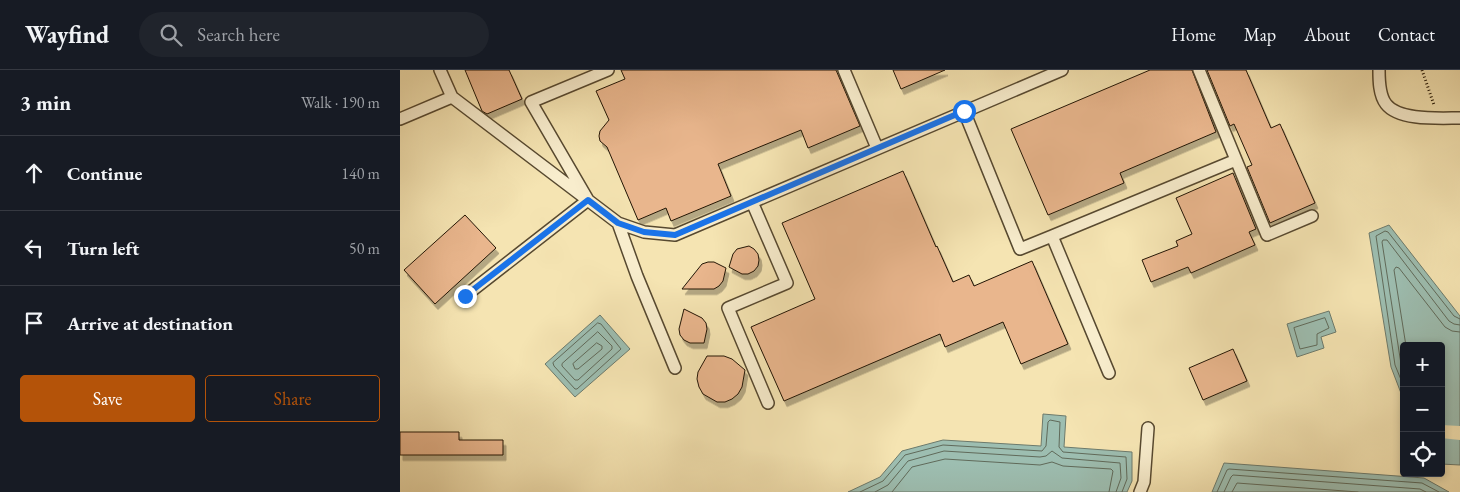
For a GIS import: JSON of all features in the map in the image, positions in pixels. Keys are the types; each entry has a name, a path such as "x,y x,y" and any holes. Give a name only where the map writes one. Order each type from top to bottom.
{"lane":[{"path":"440,70 452,97 618,223 644,232 675,235 1062,70"},
{"path":"588,200 531,102 608,70"},
{"path":"844,70 877,148"},
{"path":"1199,70 1267,235 1312,216"},
{"path":"1378,70 1379,84 1385,103 1395,112 1412,116 1460,118"},
{"path":"400,119 452,97"},
{"path":"964,111 1020,249 1236,160"},
{"path":"465,296 588,200"},
{"path":"752,202 787,283 728,308 768,403"},
{"path":"618,223 637,276 675,368"},
{"path":"1052,236 1109,373"},
{"path":"1140,492 1144,482 1148,428"}],"water":[{"path":"1389,225 1460,316 1460,465 1445,464 1445,342 1400,342 1400,391 1391,367 1369,233"},
{"path":"1329,311 1336,332 1321,337 1324,348 1297,357 1287,324"},
{"path":"600,315 630,349 575,397 545,364"},
{"path":"1043,414 1066,416 1064,447 1132,452 1132,481 1127,492 848,492 880,477 902,451 943,440 1041,446"},
{"path":"1224,463 1424,478 1449,492 1212,492"}],"pier":[{"path":"1445,425 1460,426 1460,440 1445,438"}],"building":[{"path":"465,70 509,70 522,99 487,114 482,111"},
{"path":"621,70 836,70 860,126 808,148 801,130 718,164 731,196 671,221 666,208 638,220 607,147 600,141 599,136 600,131 609,120 596,91 625,79"},
{"path":"893,70 945,70 901,89"},
{"path":"1150,70 1192,70 1216,132 1120,173 1124,183 1048,215 1011,129"},
{"path":"1207,70 1246,70 1271,128 1280,124 1315,203 1270,223 1247,167 1252,165 1234,124 1230,126"},
{"path":"903,171 953,282 969,275 974,286 1032,261 1068,344 1021,364 1003,322 945,347 940,334 784,401 751,327 815,299 782,223"},
{"path":"1233,173 1256,229 1249,232 1255,245 1191,273 1188,267 1151,282 1142,260 1178,246 1176,241 1192,234 1176,198"},
{"path":"465,215 496,248 435,304 404,270"},
{"path":"749,246 758,254 758,266 754,271 742,274 729,267 733,254 737,249"},
{"path":"714,262 726,268 723,281 719,286 714,289 682,289 702,264"},
{"path":"684,309 702,318 706,323 707,329 704,343 690,343 680,335 679,329"},
{"path":"1233,349 1247,381 1203,400 1189,368"},
{"path":"707,356 724,356 732,359 745,370 742,387 732,399 725,402 717,402 703,394 697,379 698,372"},
{"path":"400,432 459,432 459,440 503,440 503,455 400,455"}],"route":[{"path":"465,296 588,200 618,223 644,232 675,235 964,111"}]}
